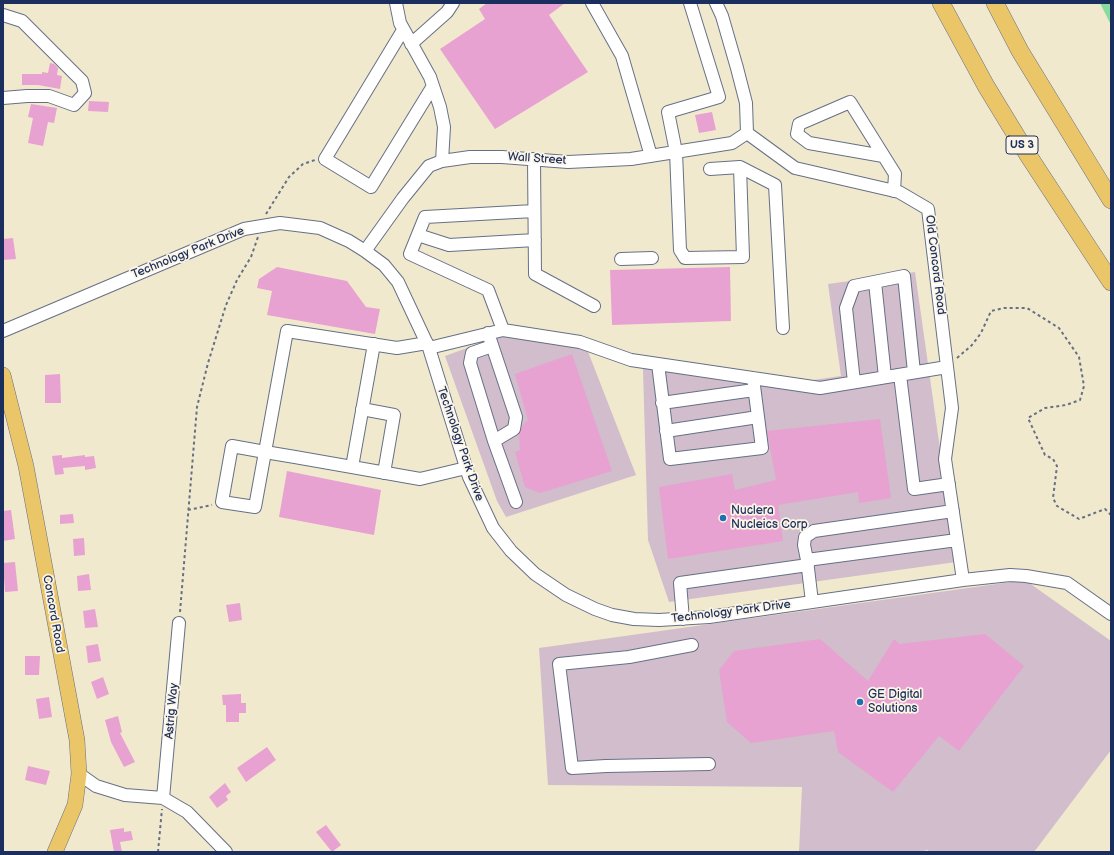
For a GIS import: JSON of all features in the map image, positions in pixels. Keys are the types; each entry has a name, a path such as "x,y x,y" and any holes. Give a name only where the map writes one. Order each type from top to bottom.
{"highway":[{"name":"US 3","path":"940,3 986,86 1028,155 1111,282"},
{"path":"995,3 1020,50 1111,200"}],"main road":[{"name":"Concord Road","path":"3,375 26,466 77,740 79,774 75,805 71,818 55,852"}],"street":[{"path":"396,3 400,23 433,86 440,107 444,127 442,161"},
{"path":"411,44 447,12 453,3"},
{"path":"592,3 622,56 651,156"},
{"path":"690,3 719,97 668,112 676,152 680,250 685,258 743,257 740,167"},
{"path":"716,3 722,16 746,103 747,133"},
{"path":"3,15 22,21 82,81 85,93 74,105 49,96 3,98"},
{"path":"403,30 325,159 372,187 433,86"},
{"path":"883,156 809,143 797,134 799,124 850,102 895,174 894,191"},
{"name":"Wall Street","path":"366,251 429,166 442,161 470,157 534,159 568,162 631,159 732,144 747,133"},
{"name":"Old Concord Road","path":"747,133 795,168 894,191 928,209 952,408 945,459 963,580"},
{"path":"534,159 535,274 594,306"},
{"path":"710,169 740,167 775,185 784,328"},
{"path":"503,330 488,290 410,254 425,217 534,211"},
{"name":"Technology Park Drive","path":"3,331 244,229 280,223 320,228 349,241 366,251 384,265 398,282 428,346 466,468 493,528 511,551 535,574 566,595 595,609 612,615 653,620 710,617 963,580 1010,575 1067,583 1111,614"},
{"path":"418,235 449,246 535,240"},
{"path":"621,259 652,258"},
{"path":"854,382 846,308 854,286 904,276 914,372"},
{"path":"875,282 885,377"},
{"path":"466,468 420,479 384,473 352,467 265,452 232,446 222,502 255,507 265,452 287,331 397,348 428,346 503,330 580,342 631,360 658,364 753,384 820,388 947,367"},
{"path":"488,333 516,417 514,429 494,441"},
{"path":"352,467 374,344"},
{"path":"492,346 472,353 470,363 494,441 516,502"},
{"path":"658,364 670,459 762,448 753,384"},
{"path":"900,375 914,489 949,484"},
{"path":"662,402 753,384"},
{"path":"362,409 394,415 384,473"},
{"path":"666,431 758,417"},
{"path":"812,602 808,563 804,545 805,537 814,532 953,511"},
{"path":"683,618 680,582 957,540"},
{"name":"Astrig Way","path":"163,798 179,623"},
{"path":"692,645 629,657 559,664 572,768 709,764"},
{"path":"79,774 96,786 125,794 163,798 188,812 226,852"}],"path":[{"path":"179,623 197,407 208,363 226,305 237,280 251,257 266,214 283,184 296,169 312,160 325,159"},
{"path":"947,367 972,345 991,311 1004,308 1027,308 1059,328 1079,357 1084,386 1080,400 1066,405 1045,408 1028,418 1045,455 1053,459 1057,466 1054,498 1058,506 1080,519 1105,509 1111,515"},
{"path":"188,510 208,507 222,502"},
{"path":"158,852 163,798"}],"shaded area":[{"path":"915,272 956,562 669,602 648,540 643,370 646,357 806,381 841,376 828,284"},
{"path":"503,335 585,344 636,475 506,517 497,501 445,356"},
{"path":"1025,580 1111,641 1111,750 1034,852 930,852 927,850 920,852 799,852 802,787 548,785 539,648"}],"green space":[{"path":"1100,3 1111,3 1111,25"}],"building":[{"path":"487,3 565,3 549,15 588,72 495,129 440,49 485,19 479,9"},
{"path":"50,63 54,64 58,68 57,75 62,76 60,89 38,85 22,85 22,74 42,74 42,72 48,73"},
{"path":"89,101 109,102 108,112 88,111"},
{"path":"31,104 57,108 54,123 48,122 43,146 28,143 33,118 28,117"},
{"path":"712,112 716,130 699,133 695,115"},
{"path":"13,238 16,259 3,260 3,239"},
{"path":"277,267 347,281 366,307 380,309 375,334 267,315 272,291 257,288 259,279"},
{"path":"730,267 731,321 612,325 610,270"},
{"path":"572,354 612,471 540,493 525,487 515,452 520,450 519,435 522,426 528,420 515,374"},
{"path":"60,374 61,403 45,403 45,375"},
{"path":"880,419 891,498 859,503 858,492 778,505 783,541 668,559 659,487 732,474 735,490 776,480 767,431"},
{"path":"62,455 62,458 85,455 85,457 94,456 96,468 85,470 85,466 63,468 64,474 55,475 52,456"},
{"path":"287,471 381,490 374,535 279,517"},
{"path":"11,510 15,539 3,541 3,511"},
{"path":"73,514 74,523 60,524 60,515"},
{"path":"84,538 85,555 74,556 73,539"},
{"path":"15,562 18,591 5,592 3,563"},
{"path":"89,574 91,590 78,591 77,576"},
{"path":"240,603 242,620 229,622 226,605"},
{"path":"95,609 98,627 85,628 83,611"},
{"name":"GE Digital Solutions","path":"985,634 1024,666 959,751 939,736 893,792 838,752 834,731 751,743 727,722 719,670 734,651 820,639 868,681 894,639 899,644"},
{"path":"98,644 101,661 88,663 86,646"},
{"path":"25,656 40,656 39,675 25,675"},
{"path":"103,677 109,694 97,699 91,682"},
{"path":"241,694 241,703 246,703 246,713 239,713 239,722 226,722 226,705 223,705 222,695"},
{"path":"49,697 52,717 39,719 36,699"},
{"path":"118,716 122,732 120,733 135,762 124,767 111,742 105,720"},
{"path":"267,747 276,760 246,782 237,768"},
{"path":"28,766 50,771 46,785 25,780"},
{"path":"225,783 231,792 226,796 228,800 217,808 209,797"},
{"path":"326,825 341,845 332,852 316,832"},
{"path":"124,828 124,832 131,831 133,840 120,842 122,852 114,852 110,830"}],"place":[{"name":"Nuclera Nucleics Corp","path":"723,518"},
{"name":"GE Digital Solutions","path":"860,702"}]}
